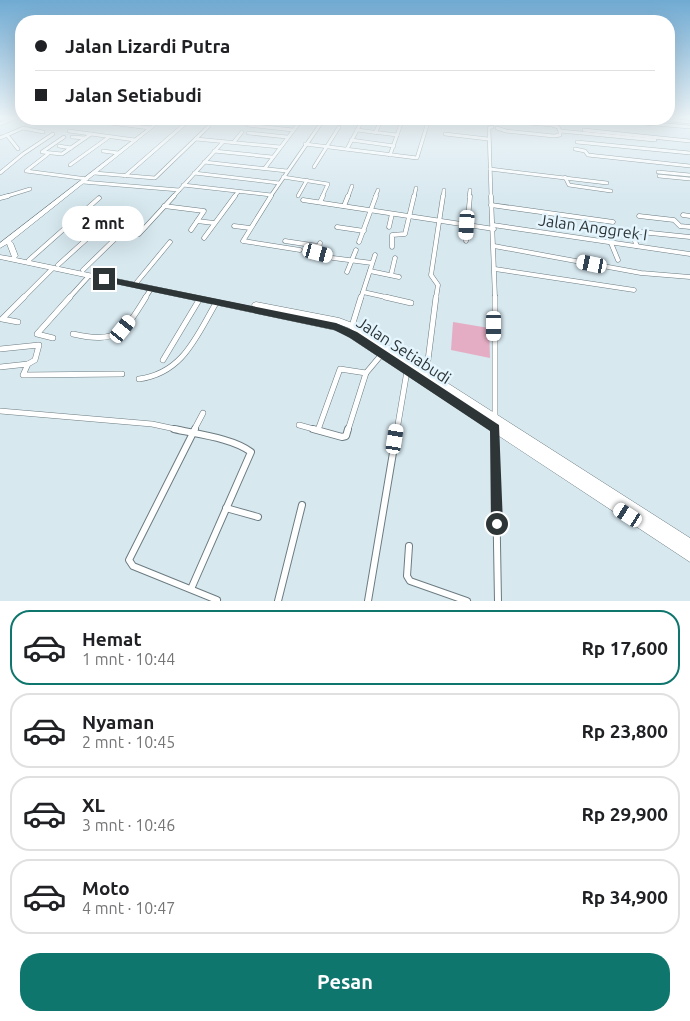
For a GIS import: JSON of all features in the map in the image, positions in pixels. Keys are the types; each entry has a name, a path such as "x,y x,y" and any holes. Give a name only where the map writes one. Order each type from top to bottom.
{"main road":[{"path":"0,246 9,241 127,146"},
{"path":"0,242 9,241"},
{"path":"1,256 9,241"},
{"path":"9,241 15,256"},
{"name":"Jalan Setiabudi","path":"1,256 15,256 55,267"},
{"name":"Jalan Setiabudi","path":"1,256 339,321 352,326 690,556"},
{"name":"Jalan Setiabudi","path":"86,273 199,300 336,327 346,331 407,371 690,546"}],"street":[{"path":"0,173 35,146"},
{"path":"51,146 42,152 62,154 74,146"},
{"path":"59,146 72,148"},
{"path":"70,165 96,146"},
{"path":"125,176 159,146"},
{"path":"94,173 147,179 157,177 189,146"},
{"path":"139,234 219,146"},
{"path":"269,146 280,147"},
{"path":"300,250 243,241 304,146"},
{"path":"319,146 418,157 421,146"},
{"path":"390,155 394,146"},
{"path":"488,146 495,269 498,601"},
{"path":"619,146 690,153"},
{"path":"265,168 280,147"},
{"path":"314,167 326,147"},
{"path":"574,149 585,151 588,155 690,166"},
{"path":"103,151 118,153"},
{"path":"214,152 272,157"},
{"path":"48,154 26,171 85,180 179,190"},
{"path":"204,162 287,171"},
{"path":"490,169 607,182"},
{"path":"194,173 279,183"},
{"path":"690,175 658,174 690,179"},
{"path":"675,174 678,178"},
{"path":"283,177 328,184 320,202"},
{"path":"565,177 570,185 610,191"},
{"path":"298,196 307,180"},
{"path":"183,185 271,195"},
{"path":"344,206 352,186"},
{"path":"392,247 392,235 405,234 411,217 416,188"},
{"path":"0,198 30,189"},
{"path":"360,242 378,190"},
{"path":"426,376 438,285 431,275 444,190"},
{"path":"466,241 470,190"},
{"path":"204,238 238,192"},
{"path":"29,260 99,198"},
{"name":"Jalan Anggrek I","path":"303,200 440,222 494,227 690,254"},
{"path":"491,205 613,222"},
{"path":"164,206 204,211 191,230"},
{"path":"389,227 392,214"},
{"path":"683,215 690,216"},
{"path":"639,216 674,220 680,226 690,227"},
{"path":"197,221 214,223"},
{"path":"234,226 250,228"},
{"path":"678,236 680,226"},
{"path":"337,227 364,231"},
{"path":"637,246 631,231 690,237"},
{"path":"18,322 2,319 90,236 112,239"},
{"path":"53,338 37,334 117,238"},
{"path":"285,241 319,245 318,253 372,263"},
{"path":"137,282 170,242"},
{"path":"612,243 618,260"},
{"path":"494,246 641,273 690,277"},
{"path":"347,272 356,250"},
{"path":"352,326 375,255"},
{"path":"391,275 395,258"},
{"path":"495,269 634,290"},
{"path":"370,271 399,277"},
{"path":"73,334 96,339 109,338 123,329 151,289"},
{"path":"363,292 411,303"},
{"path":"163,360 199,300"},
{"path":"139,379 159,375 172,367 193,341 216,302"},
{"path":"0,349 40,346 35,360 28,364 0,368"},
{"path":"300,425 342,437 346,436 366,373 382,354"},
{"path":"28,364 23,375 122,374"},
{"path":"318,430 340,369 366,373"},
{"path":"368,601 407,371"},
{"path":"0,411 136,422 194,432 246,448 251,452 191,589"},
{"path":"203,413 130,560 133,566 217,601"},
{"path":"278,601 302,505"},
{"path":"226,508 258,517"},
{"path":"410,546 407,576 410,580 467,601"}],"shaded area":[{"path":"453,322 489,328 490,358 451,350"}],"route":[{"path":"104,279 336,327 354,335 495,429 497,524"}]}
